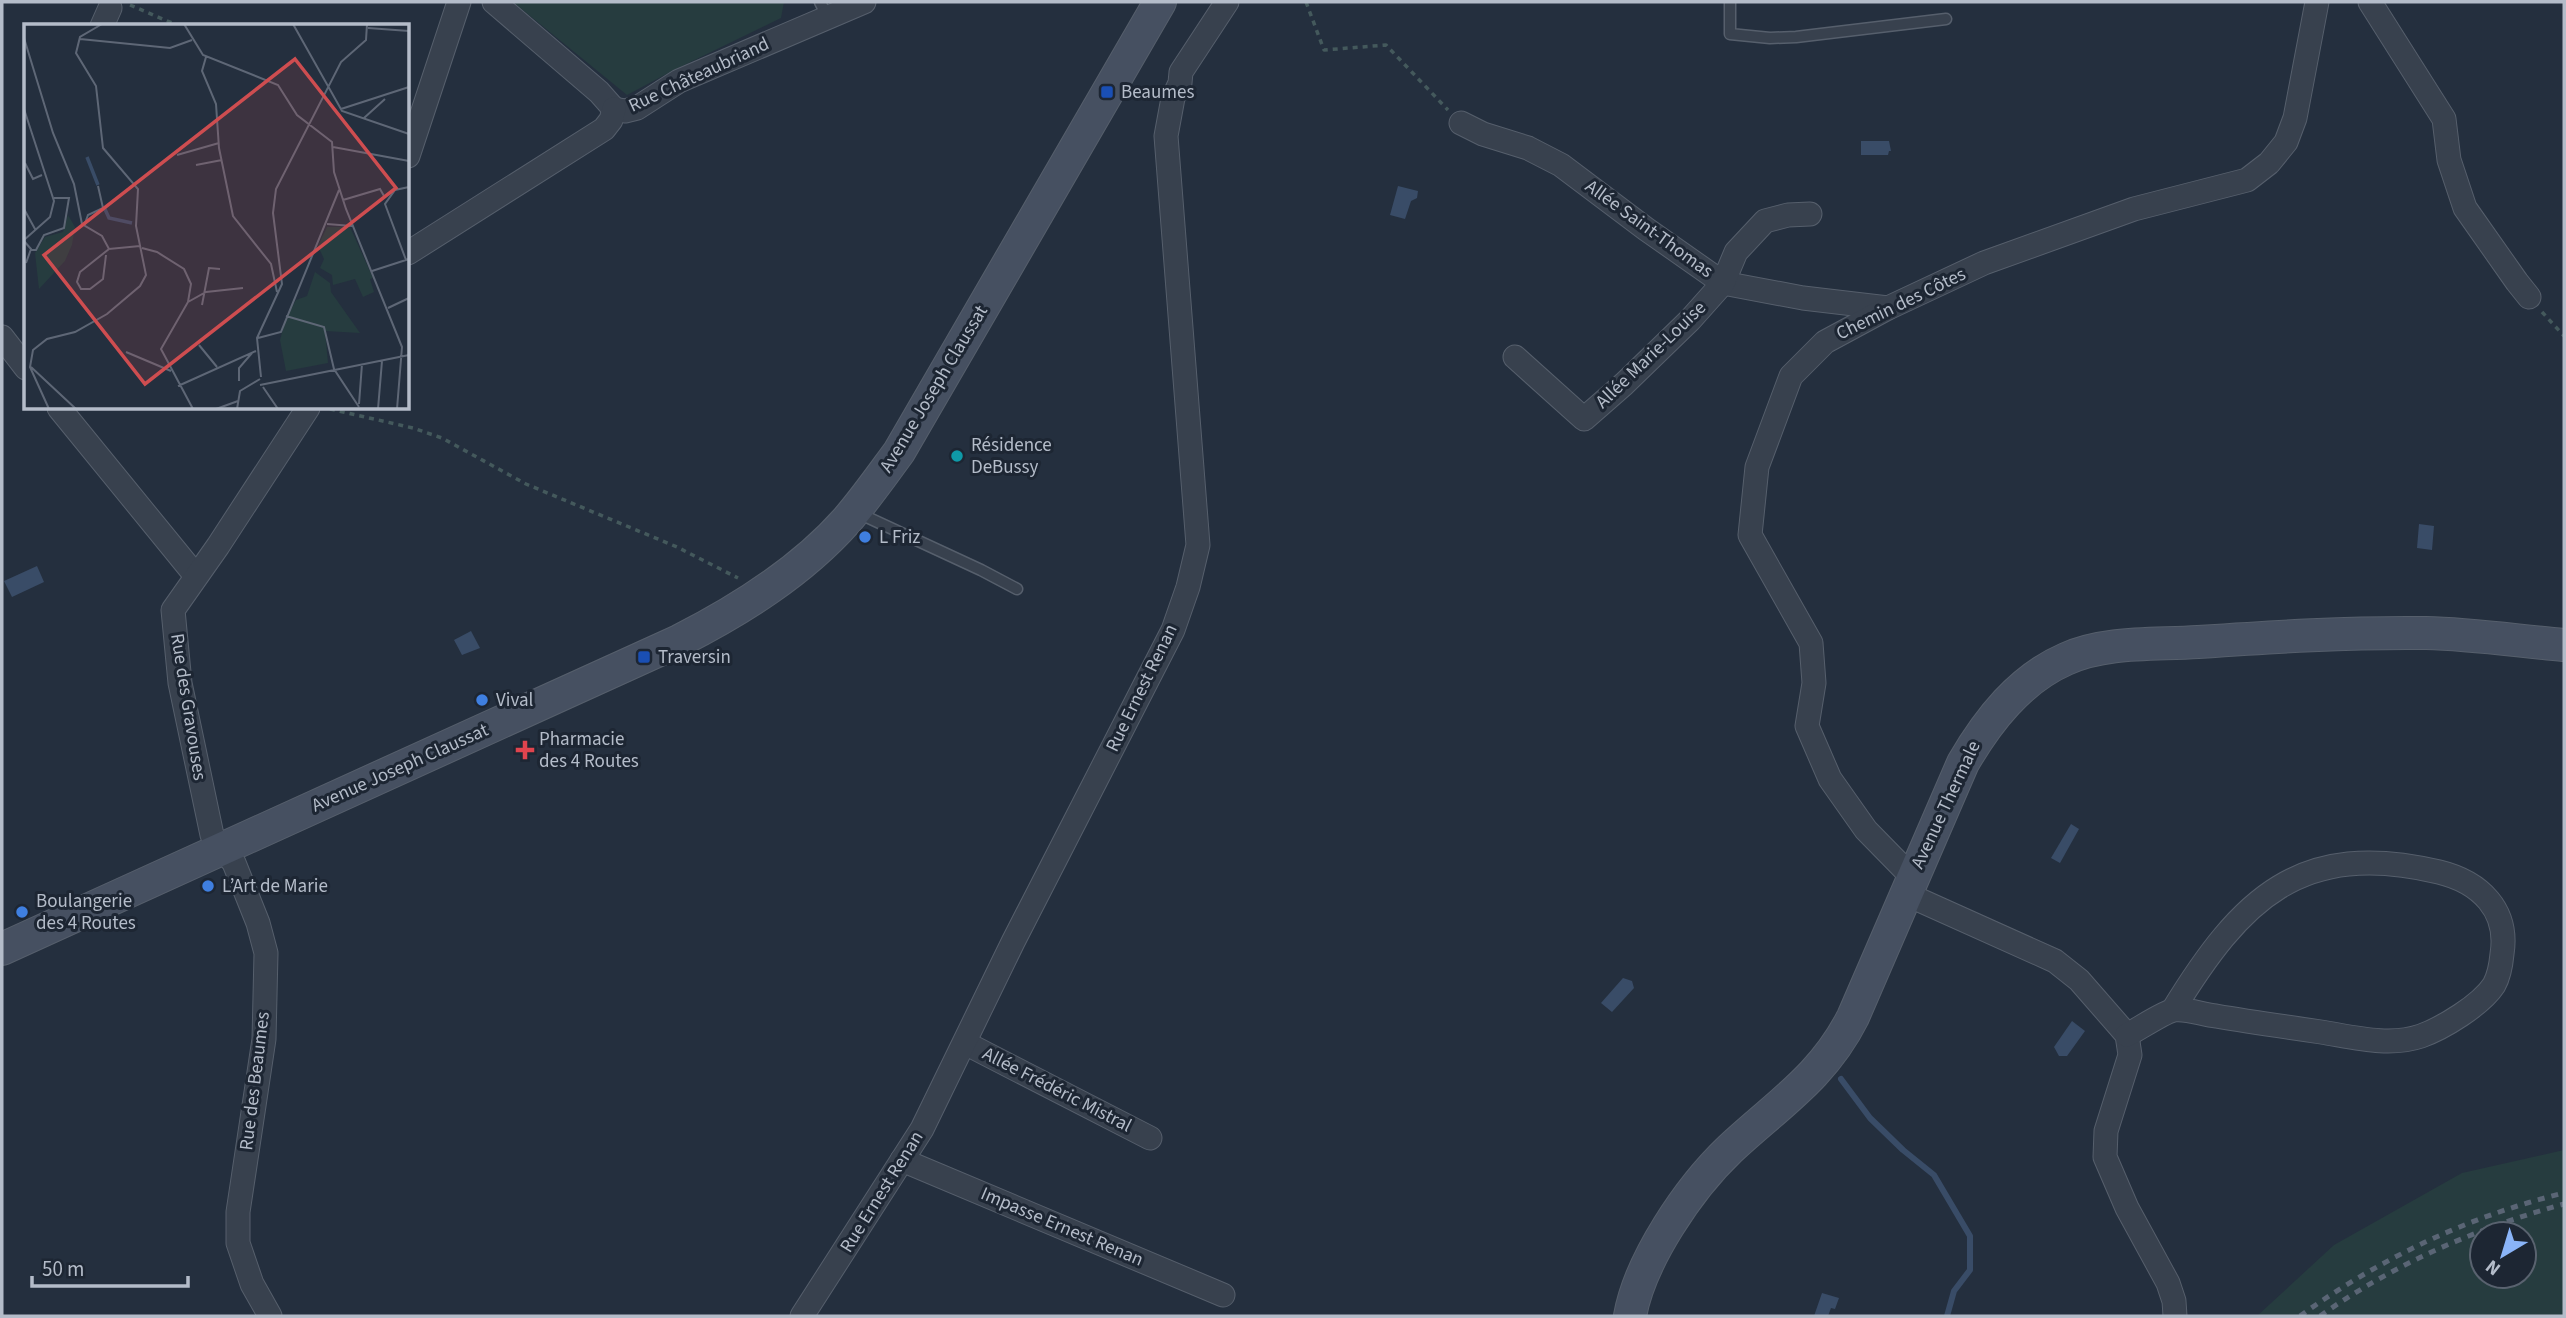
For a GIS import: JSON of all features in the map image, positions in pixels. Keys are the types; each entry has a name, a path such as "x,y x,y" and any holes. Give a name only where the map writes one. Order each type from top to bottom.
{"main road":[{"name":"Avenue Joseph Claussat","path":"2,949 678,641 738,610 765,591 828,538 853,511 904,443 1160,2"},
{"name":"Avenue Thermale","path":"1630,1316 1634,1295 1650,1257 1702,1181 1729,1150 1807,1082 1835,1050 1853,1017 1963,763 1979,735 2021,688 2039,674 2069,658 2110,647 2388,634 2458,635 2564,645"}],"street":[{"path":"410,150 459,2"},
{"path":"494,2 599,92 614,109"},
{"name":"Rue Châteaubriand","path":"410,252 604,129 611,120 614,109 625,111 637,108 679,81 824,9 864,2"},
{"name":"Rue Ernest Renan","path":"802,1316 922,1129 1013,942 1173,629 1188,587 1198,545 1166,136 1181,72 1227,2"},
{"name":"Chemin des Côtes","path":"1909,886 1830,779 1807,726 1814,683 1811,643 1750,535 1757,467 1791,376 1825,342 1888,308 1984,264 2134,209 2247,180 2269,163 2286,142 2295,118 2317,2"},
{"path":"2370,2 2444,119 2449,160 2465,208 2529,297"},
{"name":"Allée Saint-Thomas","path":"1461,123 1483,134 1528,148 1561,165 1723,283 1803,298 1888,308"},
{"path":"1723,283 1736,252 1748,236 1765,221 1788,215 1810,214"},
{"name":"Allée Marie-Louise","path":"1515,357 1584,419 1690,320 1723,283"},
{"path":"2,337 24,365"},
{"path":"61,410 196,576"},
{"name":"Rue des Gravouses","path":"221,849 212,835 192,745 180,683 173,610 219,546 307,410"},
{"name":"Rue des Beaumes","path":"221,849 234,863 258,923 266,953 264,1039 238,1212 238,1243 252,1284 270,1316"},
{"path":"2127,1035 2173,1010 2194,976 2241,916 2266,895 2313,871 2345,863 2375,863 2442,873 2471,884 2485,895 2495,907 2501,922 2504,942 2500,970 2494,984 2483,997 2457,1017 2420,1036 2402,1041 2367,1039 2173,1010"},
{"path":"1909,886 2055,961 2079,979 2127,1035 2130,1055 2108,1119 2105,1157 2127,1208 2168,1283 2174,1309 2156,1316"},
{"name":"Allée Frédéric Mistral","path":"965,1043 1150,1138"},
{"name":"Impasse Ernest Renan","path":"902,1160 1223,1295"}],"lane":[{"path":"1730,2 1730,34 1770,38 1946,19"},
{"path":"853,511 1017,589"}],"path":[{"path":"1306,2 1324,50 1386,45 1461,123"},
{"path":"111,12 169,24"},
{"path":"2529,297 2564,336"},
{"path":"333,410 413,428 442,438 526,484 677,547 765,591"}],"green space":[{"path":"513,2 784,2 781,18 627,95"},
{"path":"2564,1150 2564,1316 2257,1316 2334,1245 2462,1173"}],"water":[{"path":"1861,141 1889,141 1891,151 1888,155 1861,155"},
{"path":"1398,186 1418,191 1417,198 1411,201 1405,219 1390,215"},
{"path":"2419,524 2434,526 2432,550 2417,548"},
{"path":"37,566 44,582 12,597 4,581"},
{"path":"471,631 480,648 462,655 454,640"},
{"path":"2071,824 2079,829 2060,863 2051,858"},
{"path":"1623,978 1632,981 1634,988 1612,1012 1601,1003"},
{"path":"2072,1021 2085,1031 2067,1056 2059,1056 2054,1047"},
{"path":"1822,1293 1839,1298 1835,1309 1831,1308 1828,1316 1814,1316"}],"waterway":[{"path":"1841,1079 1870,1118 1934,1175 1970,1236 1970,1270 1954,1291 1947,1316"}],"railway":[{"path":"2300,1316 2361,1276 2426,1242 2494,1214 2564,1193"},
{"path":"2320,1316 2377,1280 2437,1250 2500,1224 2564,1204"}],"place":[{"name":"Beaumes","path":"1107,92"},
{"name":"Résidence DeBussy","path":"957,456"},
{"name":"L Friz","path":"865,537"},
{"name":"Traversin","path":"644,657"},
{"name":"Vival","path":"482,700"},
{"name":"Pharmacie des 4 Routes","path":"525,750"},
{"name":"L’Art de Marie","path":"208,886"},
{"name":"Boulangerie des 4 Routes","path":"22,912"}]}
